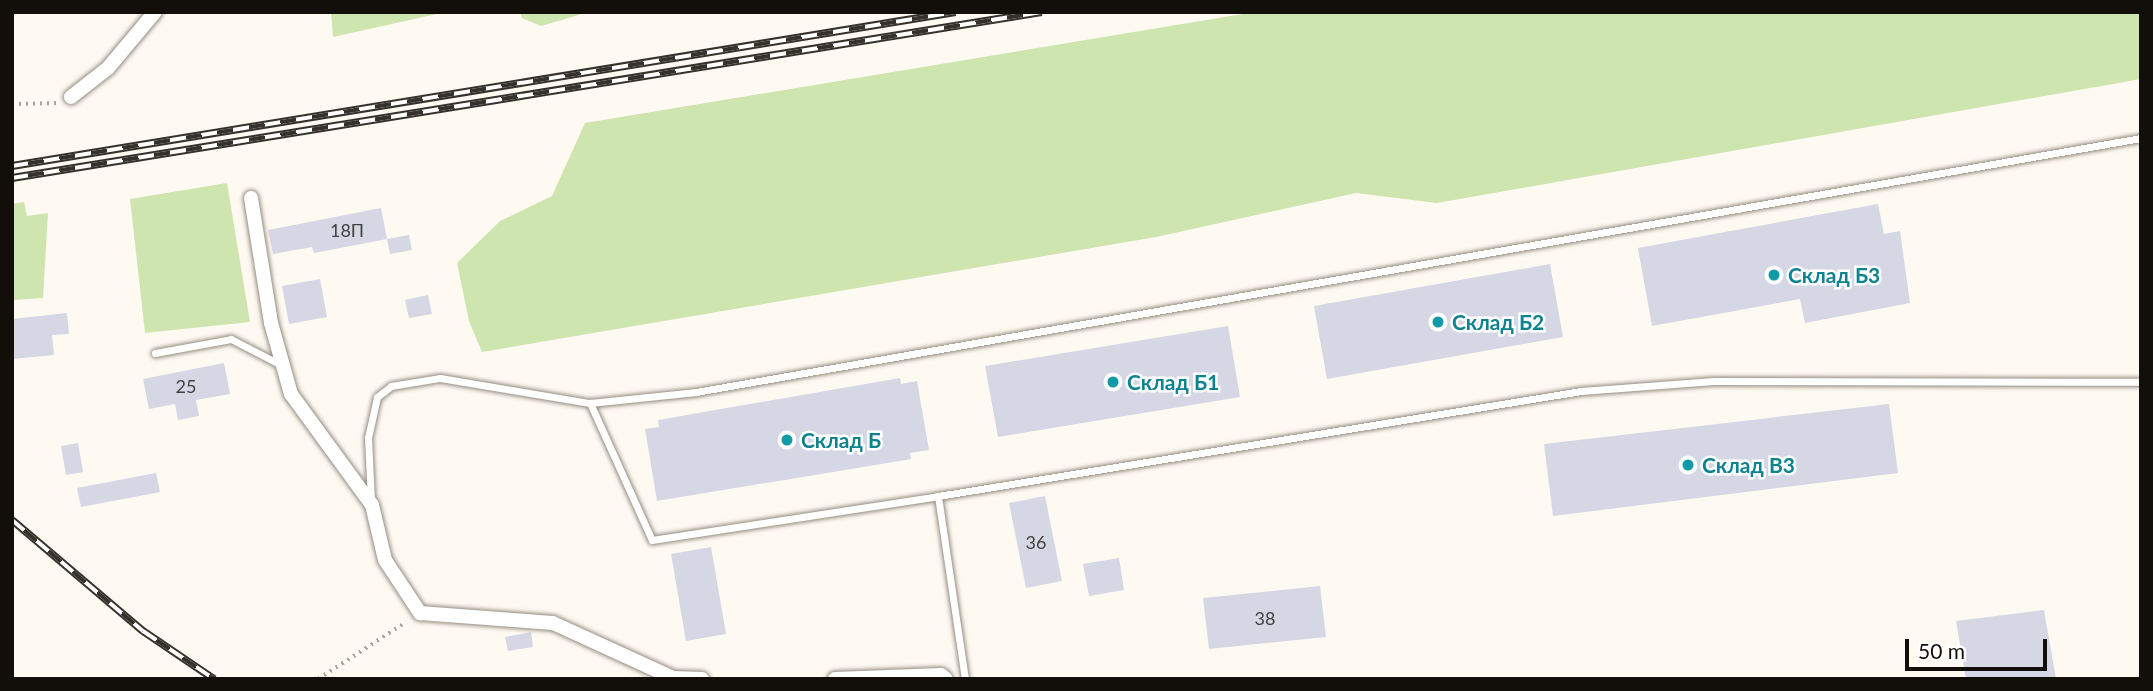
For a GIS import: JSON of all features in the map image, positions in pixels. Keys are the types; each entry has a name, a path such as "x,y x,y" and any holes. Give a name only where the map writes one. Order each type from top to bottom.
{"street":[{"path":"71,97 108,68 155,12"},
{"path":"251,198 271,323 291,394 372,505 385,561 419,613 553,623 673,678 702,679"},
{"path":"835,679 941,675 946,679"}],"lane":[{"path":"372,505 368,438 377,397 391,387 440,379 590,403 696,392 2141,138"},
{"path":"155,353 232,339 283,366"},
{"path":"590,403 652,540 1581,391 1714,381 2141,382"},
{"path":"938,496 965,679"}],"path":[{"path":"12,104 54,105 71,97"},
{"path":"317,679 419,613"}],"green space":[{"path":"331,12 446,12 333,37"},
{"path":"520,12 589,12 541,26 522,18"},
{"path":"1255,12 2141,12 2141,79 1437,203 1356,193 1156,237 482,352 469,321 457,263 500,221 552,196 585,123"},
{"path":"227,183 250,322 145,333 130,199"},
{"path":"24,202 27,216 48,213 43,298 12,300 12,204"}],"building":[{"name":"Склад Б3","path":"1878,204 1884,234 1900,231 1910,303 1805,323 1800,299 1652,326 1638,248"},
{"path":"381,208 387,239 314,253 312,247 273,254 268,230"},
{"path":"409,235 412,250 390,254 387,239"},
{"name":"Склад Б2","path":"1550,264 1563,337 1327,379 1314,306"},
{"path":"320,279 327,317 289,324 282,286"},
{"path":"428,295 432,314 409,318 405,300"},
{"path":"67,313 69,334 52,335 54,355 12,359 12,319"},
{"name":"Склад Б1","path":"1228,326 1240,397 998,437 985,366"},
{"path":"224,363 230,394 196,400 199,416 178,420 175,404 149,409 143,379"},
{"name":"Склад Б","path":"900,378 901,384 917,381 929,450 910,453 911,459 657,501 645,429 659,427 658,420"},
{"path":"1889,404 1898,473 1553,516 1544,444"},
{"path":"78,443 83,472 66,475 61,446"},
{"path":"156,473 160,492 81,507 77,488"},
{"path":"1045,496 1062,581 1026,588 1009,503"},
{"path":"711,547 726,634 686,641 671,554"},
{"path":"1119,558 1124,590 1089,596 1083,564"},
{"path":"1320,586 1326,637 1209,649 1203,598"},
{"path":"2044,610 2056,679 1966,679 1956,621"},
{"path":"531,632 533,647 508,651 505,637"}],"railway":[{"path":"12,166 956,12"},
{"path":"12,178 1042,12"},
{"path":"12,520 143,631 214,679"}],"place":[{"name":"Склад Б3","path":"1774,275"},
{"name":"Склад Б2","path":"1438,322"},
{"name":"Склад Б1","path":"1113,382"},
{"name":"Склад Б","path":"787,440"},
{"name":"Склад В3","path":"1688,465"}]}
